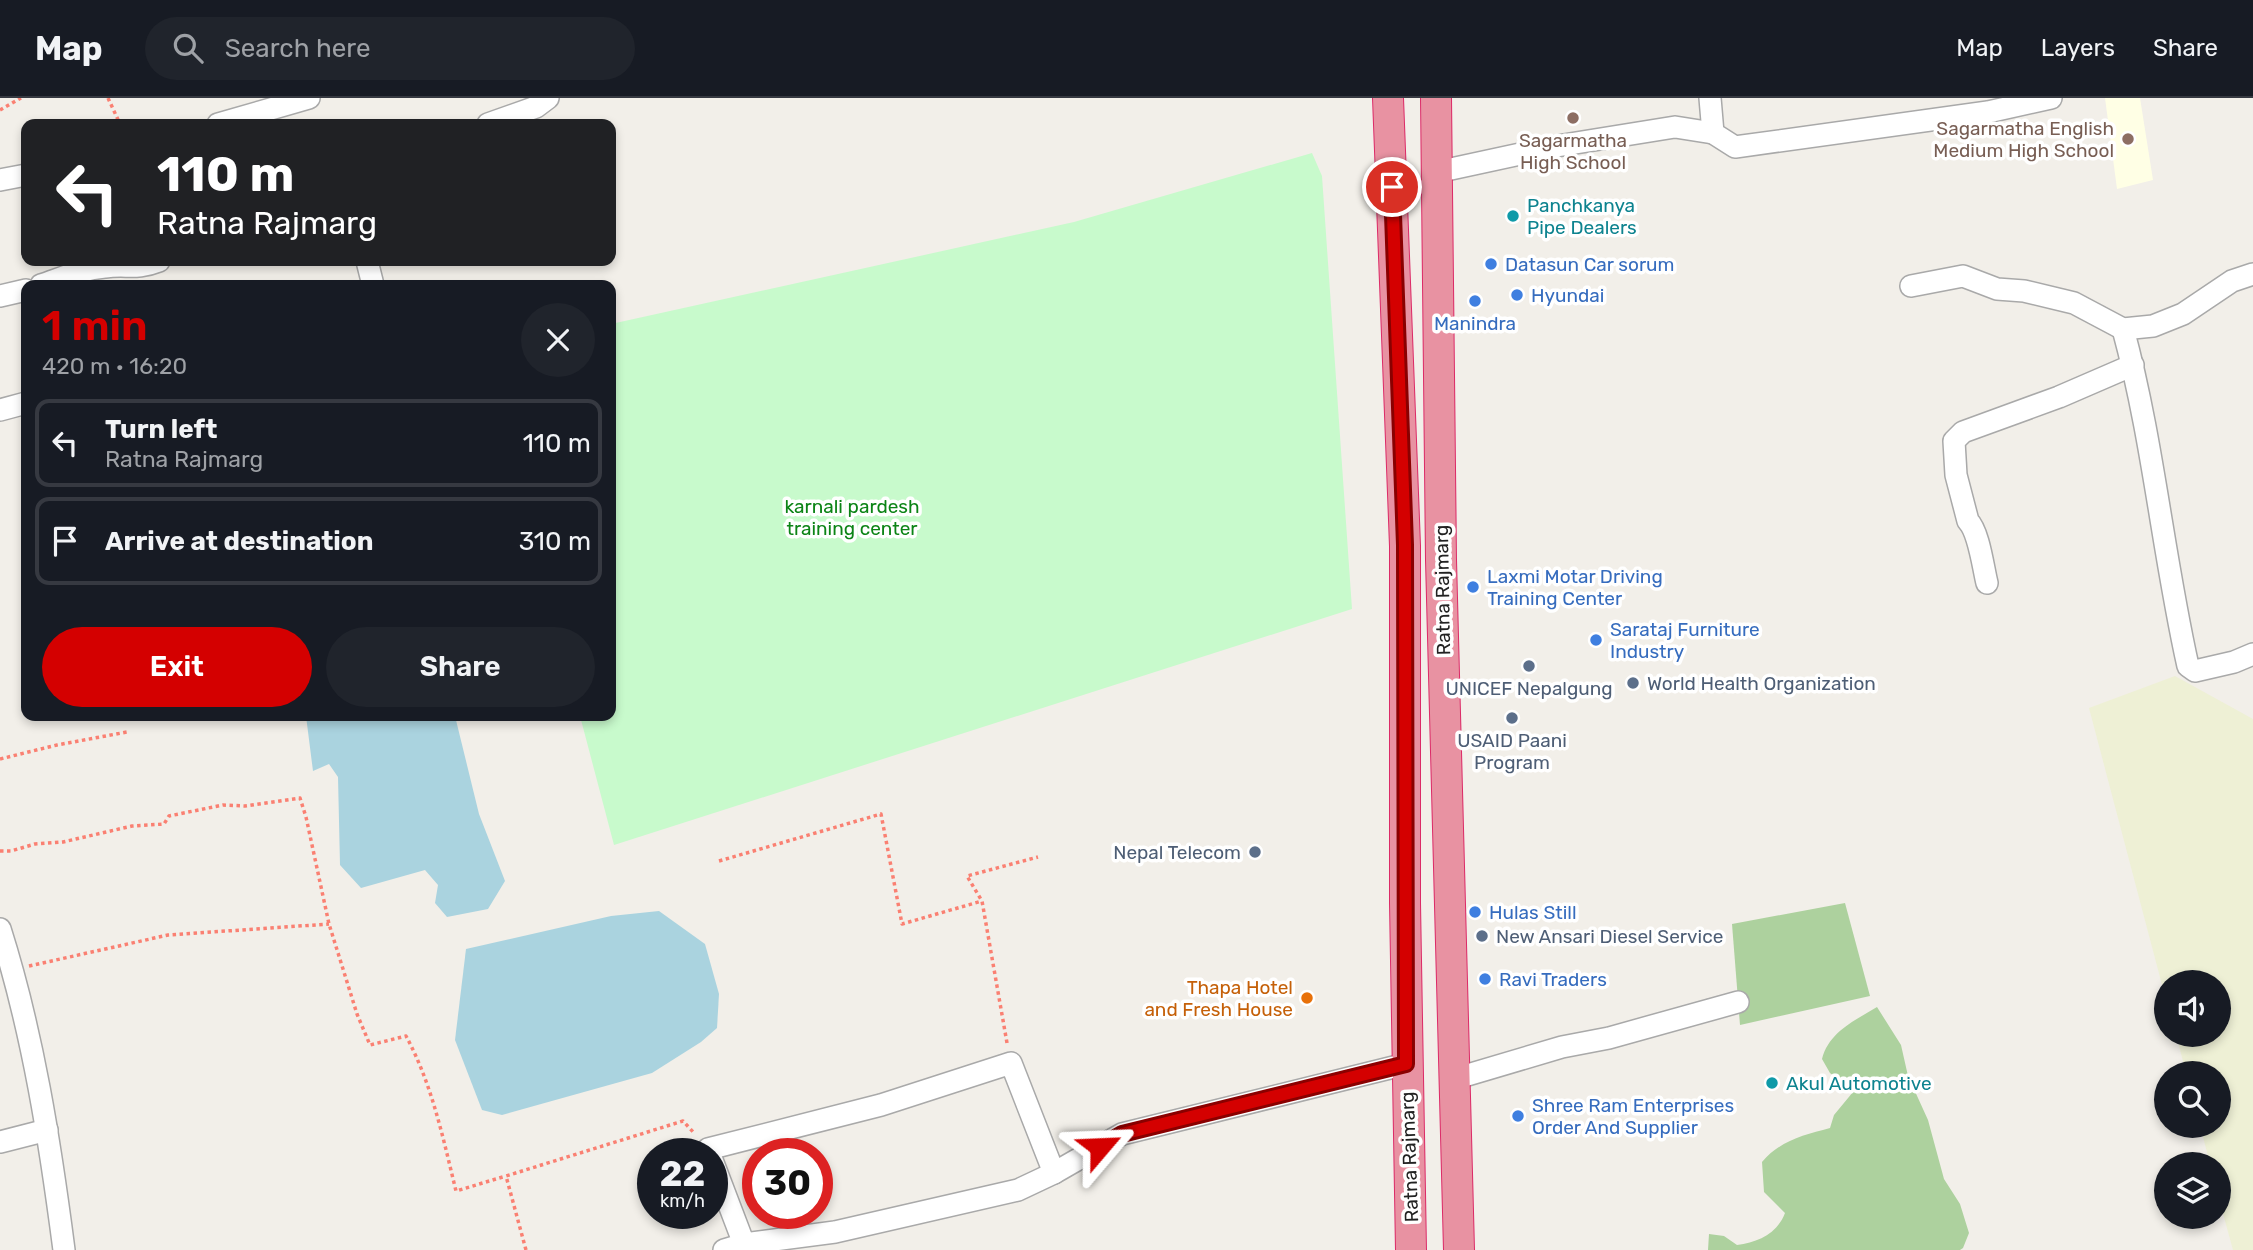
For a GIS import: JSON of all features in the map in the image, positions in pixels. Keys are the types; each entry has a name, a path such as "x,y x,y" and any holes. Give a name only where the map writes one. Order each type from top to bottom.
{"highway":[{"name":"Ratna Rajmarg","path":"1388,98 1405,545 1406,1064 1411,1250"},
{"name":"Ratna Rajmarg","path":"1436,98 1441,559 1459,1250"}],"street":[{"path":"236,119 309,98"},
{"path":"502,119 536,107 548,98"},
{"path":"1710,98 1713,133"},
{"path":"1437,172 1557,146 1675,127 1713,133 1735,147 1988,112 2051,98"},
{"path":"0,180 21,176"},
{"path":"54,280 78,271 103,267 146,266"},
{"path":"1911,286 1963,276 1997,289 2025,291 2074,303 2123,329 2153,326 2183,314 2232,281 2253,274"},
{"path":"0,296 21,290"},
{"path":"2123,329 2133,365 2188,666 2195,671 2234,662 2253,654"},
{"path":"1987,583 1956,475 1954,440 1964,432 2059,397 2133,365"},
{"path":"0,410 21,404"},
{"path":"0,929 13,969 35,1061 64,1250"},
{"path":"1454,1079 1527,1057 1609,1038 1738,1002"},
{"path":"728,1149 881,1105 1010,1063 1054,1173"},
{"path":"728,1224 734,1247 835,1231 1006,1193 1054,1173 1122,1134 1406,1064"},
{"path":"0,1142 47,1130"}],"path":[{"path":"0,110 21,98"},
{"path":"108,98 118,119"},
{"path":"0,759 127,732"},
{"path":"0,851 63,842 132,826 164,824 169,816 223,805 245,806 300,798 329,924 357,1013 370,1045 406,1036 420,1062 440,1125 456,1191 683,1121 697,1138"},
{"path":"719,861 881,814 902,924 982,901"},
{"path":"1010,1063 982,901 967,876 1038,857"},
{"path":"13,969 167,935 329,924"},
{"path":"506,1176 526,1250"}],"shaded area":[{"name":"Sagarmatha English Medium High School","path":"2105,98 2140,98 2153,180 2117,189"},
{"path":"2175,676 2253,719 2253,1250 2233,1250 2227,1229 2231,1229 2231,1152 2207,1152 2203,1138 2231,1138 2231,1061 2183,1061 2179,1047 2231,1047 2231,970 2158,970 2089,708"}],"green space":[{"name":"karnali pardesh training center","path":"1312,153 1322,176 1352,609 614,845 581,721 616,721 616,323 1074,222"},
{"path":"1845,903 1870,996 1740,1025 1732,924"},
{"path":"1877,1007 1901,1045 1908,1076 1928,1120 1944,1179 1960,1204 1969,1233 1963,1248 1708,1250 1709,1234 1724,1236 1737,1245 1745,1244 1766,1236 1782,1220 1785,1213 1764,1192 1762,1162 1785,1143 1830,1128 1834,1115 1853,1092 1830,1073 1822,1059 1825,1050 1843,1028"}],"water":[{"path":"307,721 456,721 479,814 505,881 488,909 447,917 435,903 438,885 425,870 361,888 340,865 338,777 329,764 313,771"},
{"path":"659,911 705,944 719,994 717,1028 701,1042 652,1073 502,1115 482,1110 455,1040 466,949 611,916"}],"place":[{"name":"Sagarmatha High School","path":"1573,118"},
{"name":"Sagarmatha English Medium High School","path":"2128,139"},
{"name":"Panchkanya Pipe Dealers","path":"1513,216"},
{"name":"Datasun Car sorum","path":"1491,264"},
{"name":"Hyundai","path":"1517,295"},
{"name":"Manindra","path":"1475,301"},
{"name":"Laxmi Motar Driving Training Center","path":"1473,587"},
{"name":"Sarataj Furniture Industry","path":"1596,640"},
{"name":"UNICEF Nepalgung","path":"1529,666"},
{"name":"World Health Organization","path":"1633,683"},
{"name":"USAID Paani Program","path":"1512,718"},
{"name":"Nepal Telecom","path":"1255,852"},
{"name":"Hulas Still","path":"1475,912"},
{"name":"New Ansari Diesel Service","path":"1482,936"},
{"name":"Ravi Traders","path":"1485,979"},
{"name":"Thapa Hotel and Fresh House","path":"1307,998"},
{"name":"Akul Automotive","path":"1772,1083"},
{"name":"Shree Ram Enterprises Order And Supplier","path":"1518,1116"}],"route":[{"path":"1100,1147 1122,1134 1406,1064 1405,545 1392,187"}]}
